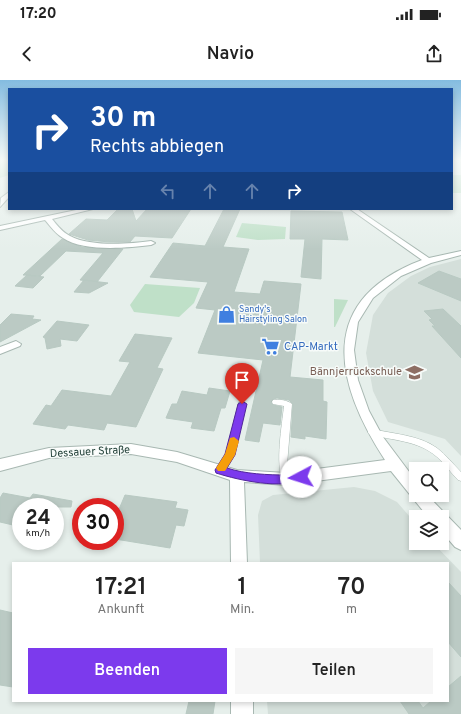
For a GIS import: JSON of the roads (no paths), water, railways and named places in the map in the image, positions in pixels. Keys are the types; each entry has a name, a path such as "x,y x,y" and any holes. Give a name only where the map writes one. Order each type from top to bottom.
{"street":[{"path":"0,205 8,195"},
{"path":"0,228 85,210"},
{"path":"354,210 427,260"},
{"path":"47,218 60,233 76,242 122,245 151,243"},
{"path":"409,484 393,465 372,432 359,403 351,377 349,346 354,321 365,300 386,281 427,260 461,253"},
{"path":"0,351 16,344"},
{"name":"Dessauer Straße","path":"0,465 49,453 131,449 177,457 237,476 286,479 393,465"},
{"path":"237,476 239,562"},
{"path":"424,502 432,510"},
{"path":"449,529 461,542"},
{"path":"242,702 242,714"}],"lane":[{"path":"276,402 288,404 283,465 286,479"},
{"path":"220,470 230,455 242,404"},
{"path":"372,432 430,447 440,455 461,478"}],"place":[{"name":"Sandy's Hairstyling Salon","path":"226,314"},
{"name":"CAP-Markt","path":"271,347"},
{"name":"Bännjerrückschule","path":"415,372"}]}
